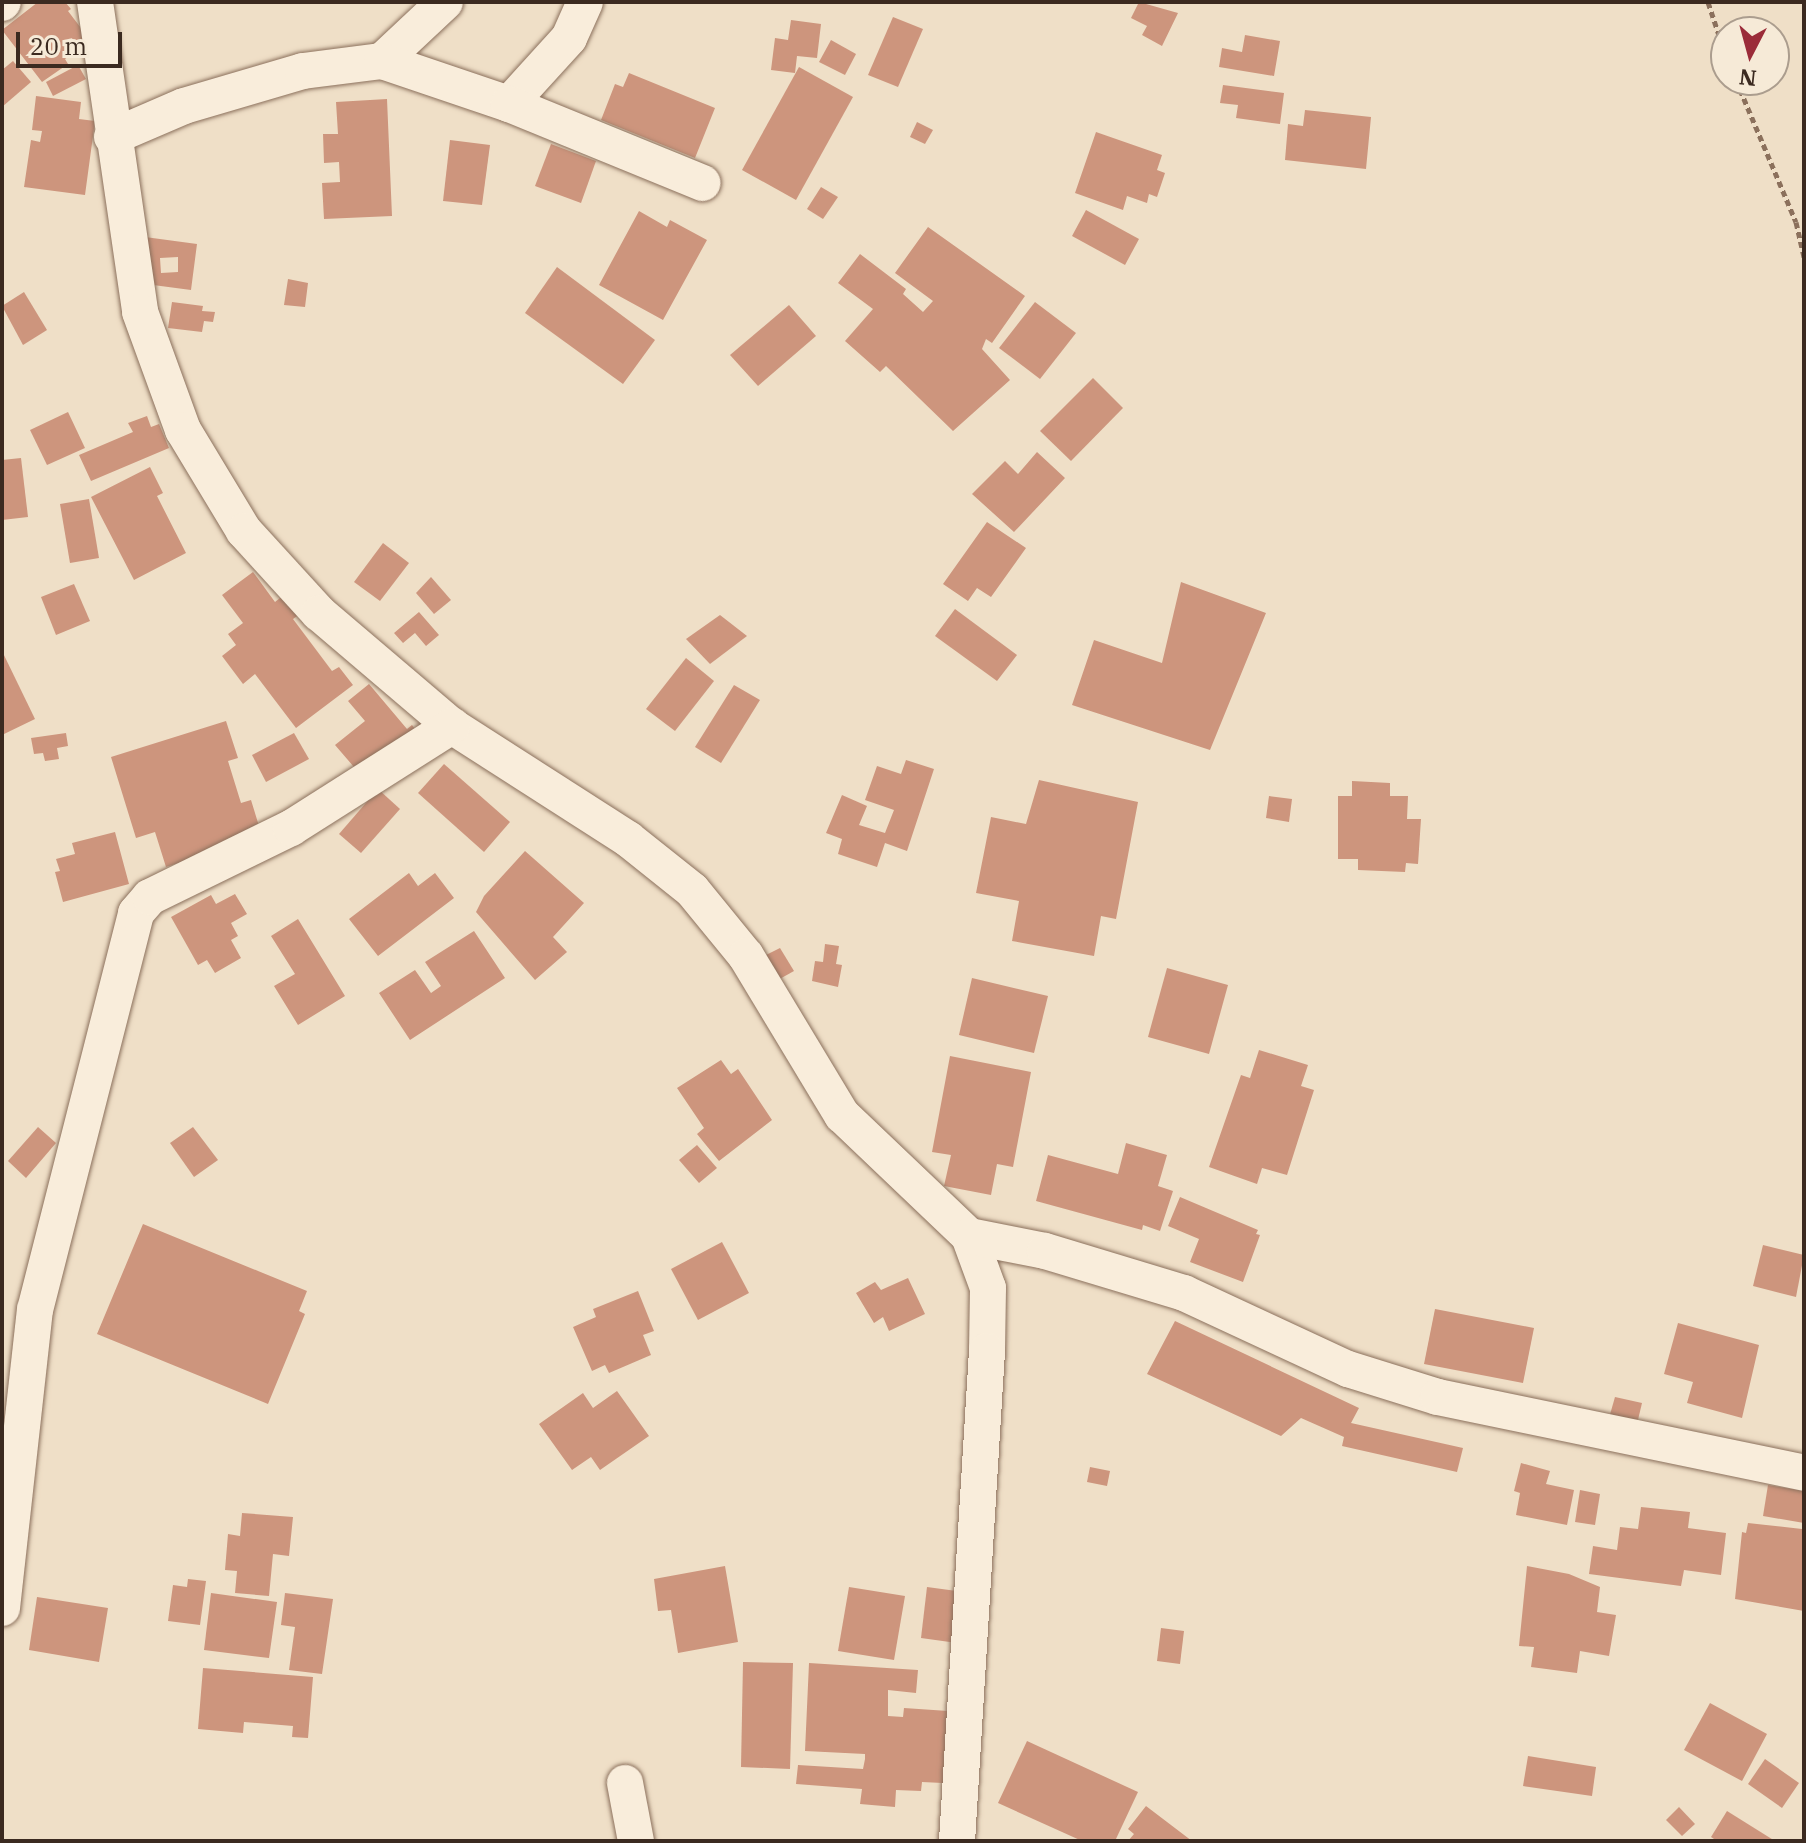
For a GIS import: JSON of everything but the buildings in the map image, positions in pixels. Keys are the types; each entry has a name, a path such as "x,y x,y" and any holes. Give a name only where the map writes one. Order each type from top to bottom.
{"street":[{"path":"95,2 112,137 140,312 183,430 244,531 308,602 452,726 628,839 692,890 746,956 842,1115 969,1236 988,1288 987,1351 957,1841"},
{"path":"382,61 445,2"},
{"path":"509,104 569,38 585,2"},
{"path":"112,137 184,106 303,71 382,61 509,104 703,183"},
{"path":"2,1608 35,1310 136,913 150,897 291,828 452,726"},
{"path":"969,1236 1045,1251 1184,1293 1348,1369 1438,1397 1804,1473"},
{"path":"625,1783 636,1841"}],"path":[{"path":"1743,96 1796,222 1804,258"}]}
